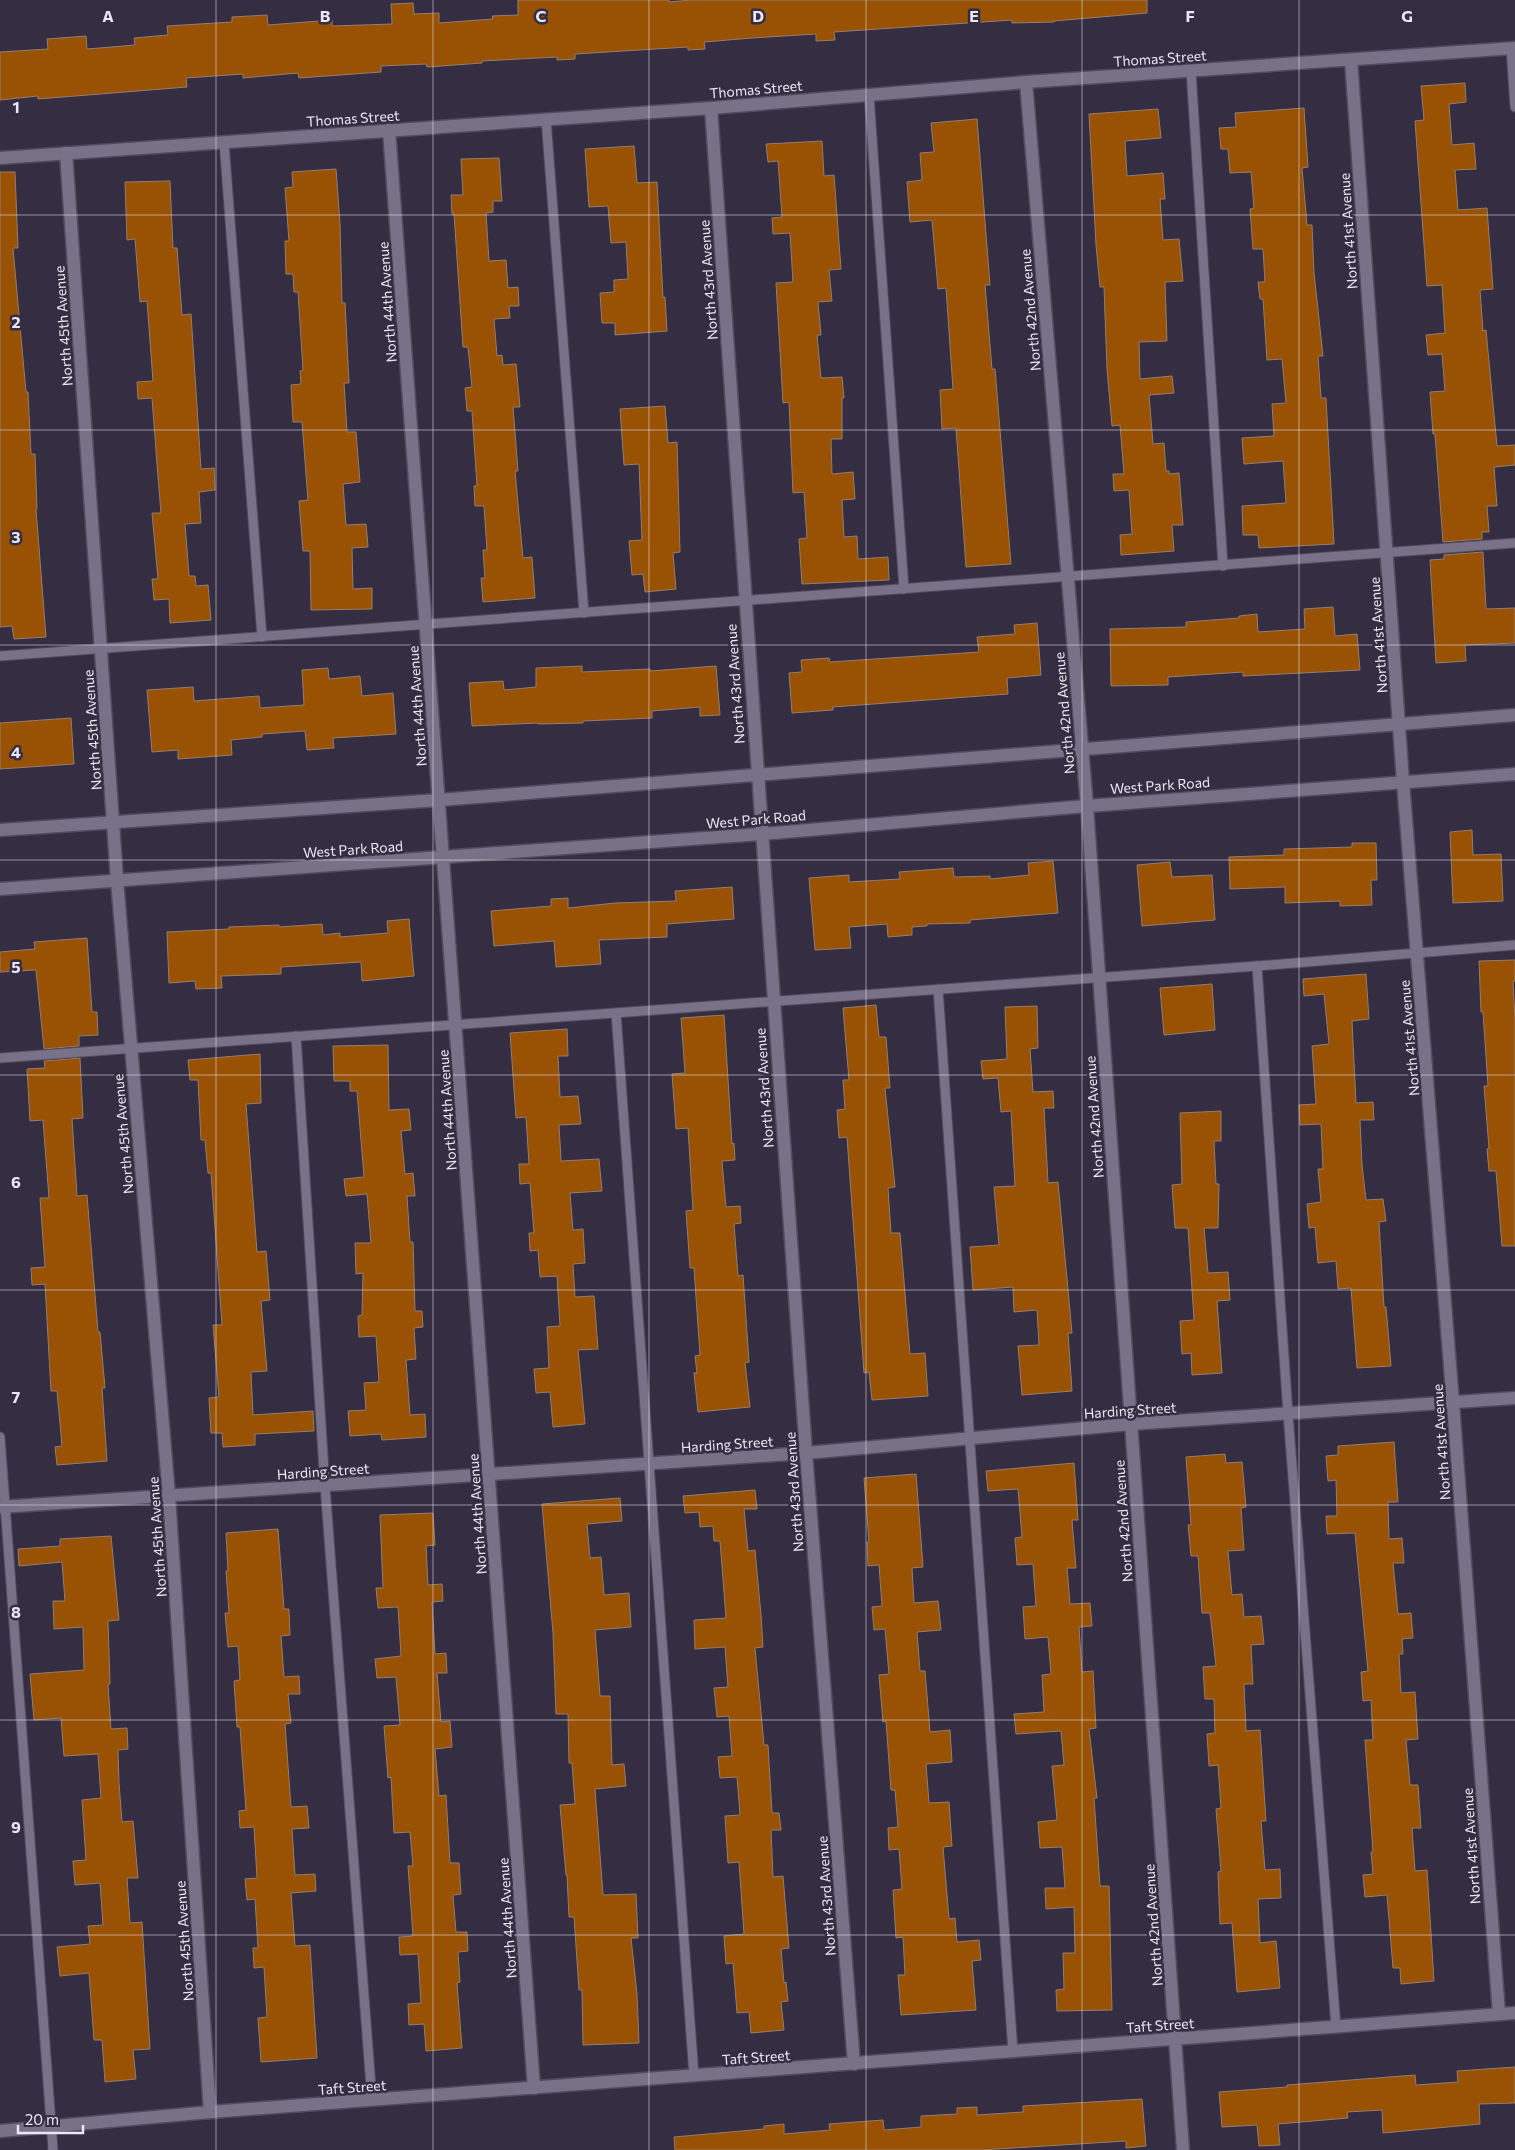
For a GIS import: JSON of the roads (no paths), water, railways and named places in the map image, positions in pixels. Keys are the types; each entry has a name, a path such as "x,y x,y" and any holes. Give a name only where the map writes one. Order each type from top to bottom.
{"street":[{"name":"Thomas Street","path":"0,158 711,108 1026,82 1513,49"},
{"name":"North 41st Avenue","path":"1351,60 1403,782 1453,1403 1499,2014"},
{"name":"North 42nd Avenue","path":"1026,82 1087,806 1184,2150"},
{"name":"North 43rd Avenue","path":"711,108 756,773 806,1454 854,2064"},
{"name":"North 44th Avenue","path":"389,130 534,2088"},
{"name":"North 45th Avenue","path":"66,153 117,880 169,1496 210,2112"},
{"path":"0,830 439,800 756,773 1082,750 1515,715"},
{"name":"West Park Road","path":"0,889 761,834 1087,806 1515,774"},
{"name":"Harding Street","path":"3,1507 806,1454 1131,1424 1515,1398"},
{"name":"Taft Street","path":"0,2131 210,2112 1515,2013"}],"lane":[{"path":"1513,49 1515,107"},
{"path":"1191,71 1223,566"},
{"path":"869,95 904,589"},
{"path":"546,119 584,613"},
{"path":"224,142 262,637"},
{"path":"0,656 426,626 1515,542"},
{"path":"0,1058 1099,978 1515,945"},
{"path":"1257,966 1288,1414 1336,2027"},
{"path":"938,989 968,1439 1013,2052"},
{"path":"616,1013 694,2076"},
{"path":"296,1036 325,1486 372,2100"},
{"path":"0,1437 3,1507 53,2150"}]}
